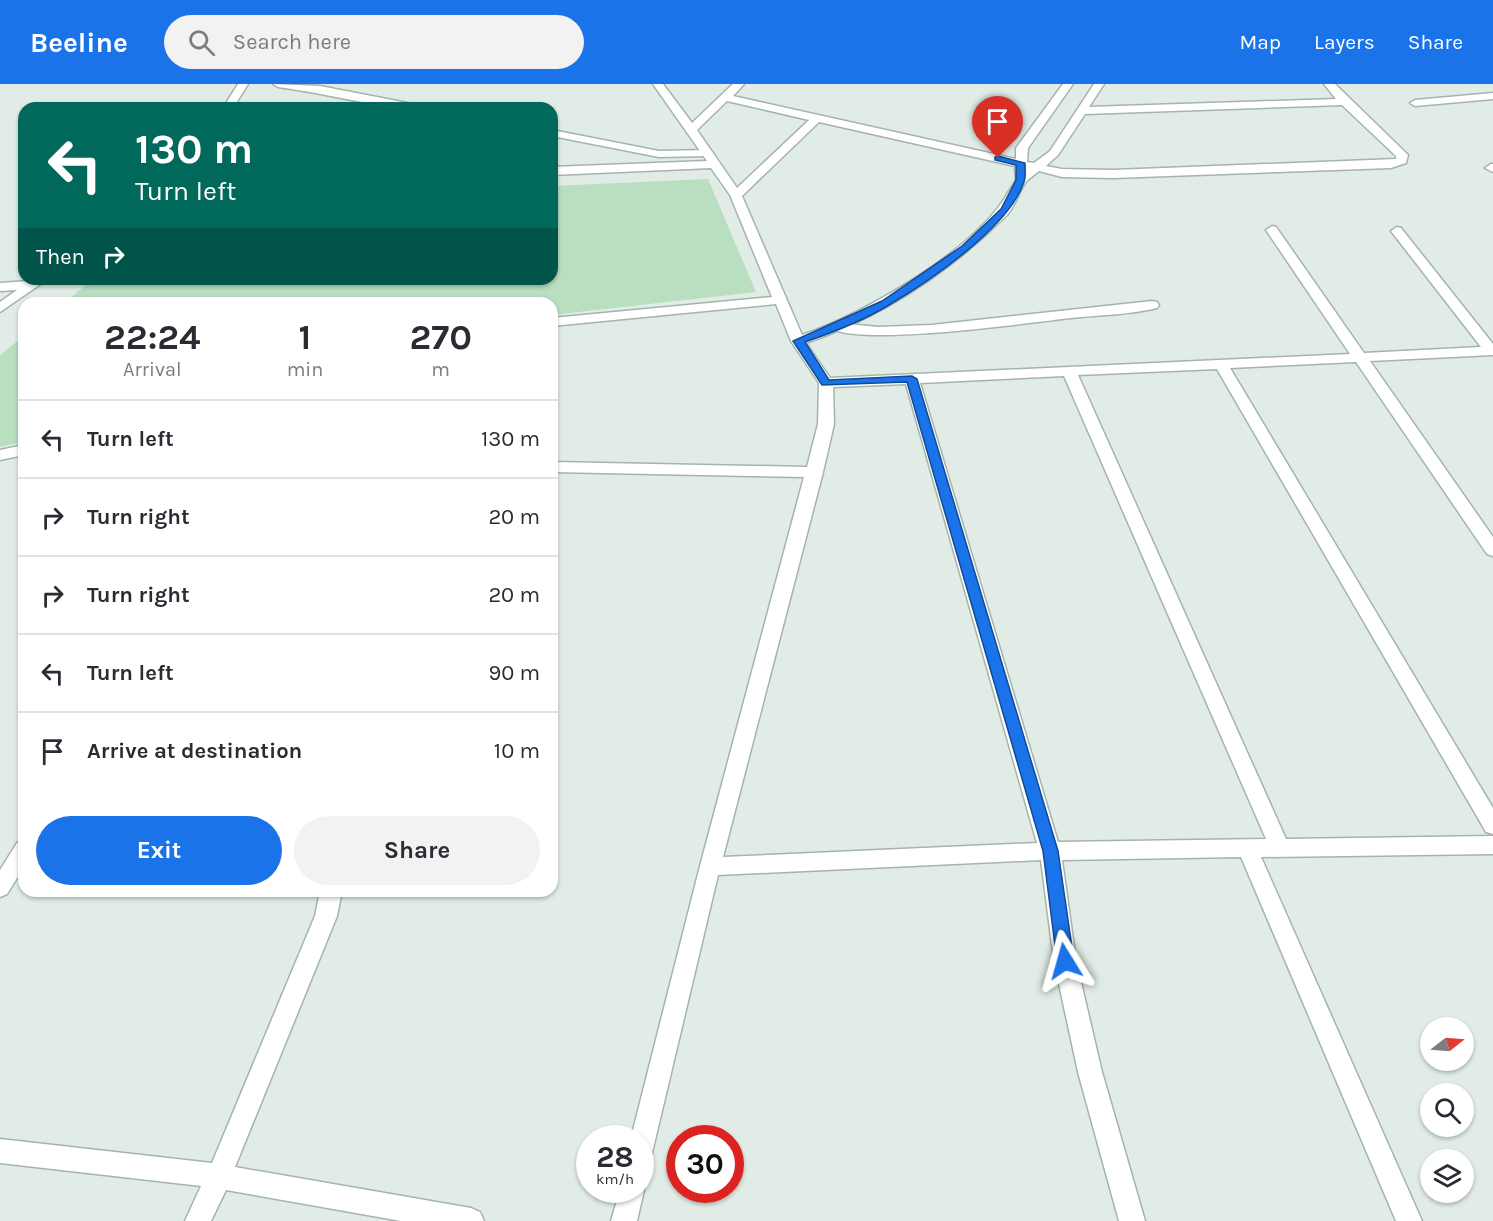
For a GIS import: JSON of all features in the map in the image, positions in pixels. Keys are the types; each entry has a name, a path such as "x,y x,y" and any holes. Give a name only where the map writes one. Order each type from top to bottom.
{"street":[{"path":"232,102 243,84"},
{"path":"279,84 320,89 387,102"},
{"path":"647,1125 710,866 826,424 826,383 798,341 736,195 658,84"},
{"path":"691,130 739,84"},
{"path":"1021,180 1022,148 1068,84"},
{"path":"798,341 838,327 885,303 965,248 1005,210 1021,180 1054,153 1099,84"},
{"path":"723,97 1062,173 1105,175 1391,164 1402,161 1402,155 1329,84"},
{"path":"1415,103 1493,96"},
{"path":"1081,111 1345,102"},
{"path":"736,195 817,118"},
{"path":"558,134 659,154 711,159"},
{"path":"558,171 711,159"},
{"path":"1272,230 1493,550"},
{"path":"1397,231 1492,350"},
{"path":"0,286 18,284"},
{"path":"0,308 34,285"},
{"path":"558,321 779,300"},
{"path":"838,327 878,331 932,329 1152,305"},
{"path":"826,383 1492,350"},
{"path":"710,866 1050,851 1280,848 1492,841 1221,364"},
{"path":"1069,371 1280,848"},
{"path":"912,379 1050,851 1065,961 1090,1072 1132,1221"},
{"path":"0,455 18,451"},
{"path":"558,467 815,472"},
{"path":"1247,848 1408,1221"},
{"path":"0,888 18,859"},
{"path":"198,1221 219,1176 326,916 330,897"},
{"path":"0,1151 219,1176 471,1221"},
{"path":"624,1221 629,1203"}],"green space":[{"path":"708,179 756,292 558,314 558,297 71,297 86,285 558,285 558,186"},
{"path":"18,341 18,443 0,447 0,355"}],"route":[{"path":"998,158 1020,163 1021,180 1005,210 965,248 885,303 833,329 798,341 826,383 912,379 1050,851 1065,961"}]}
